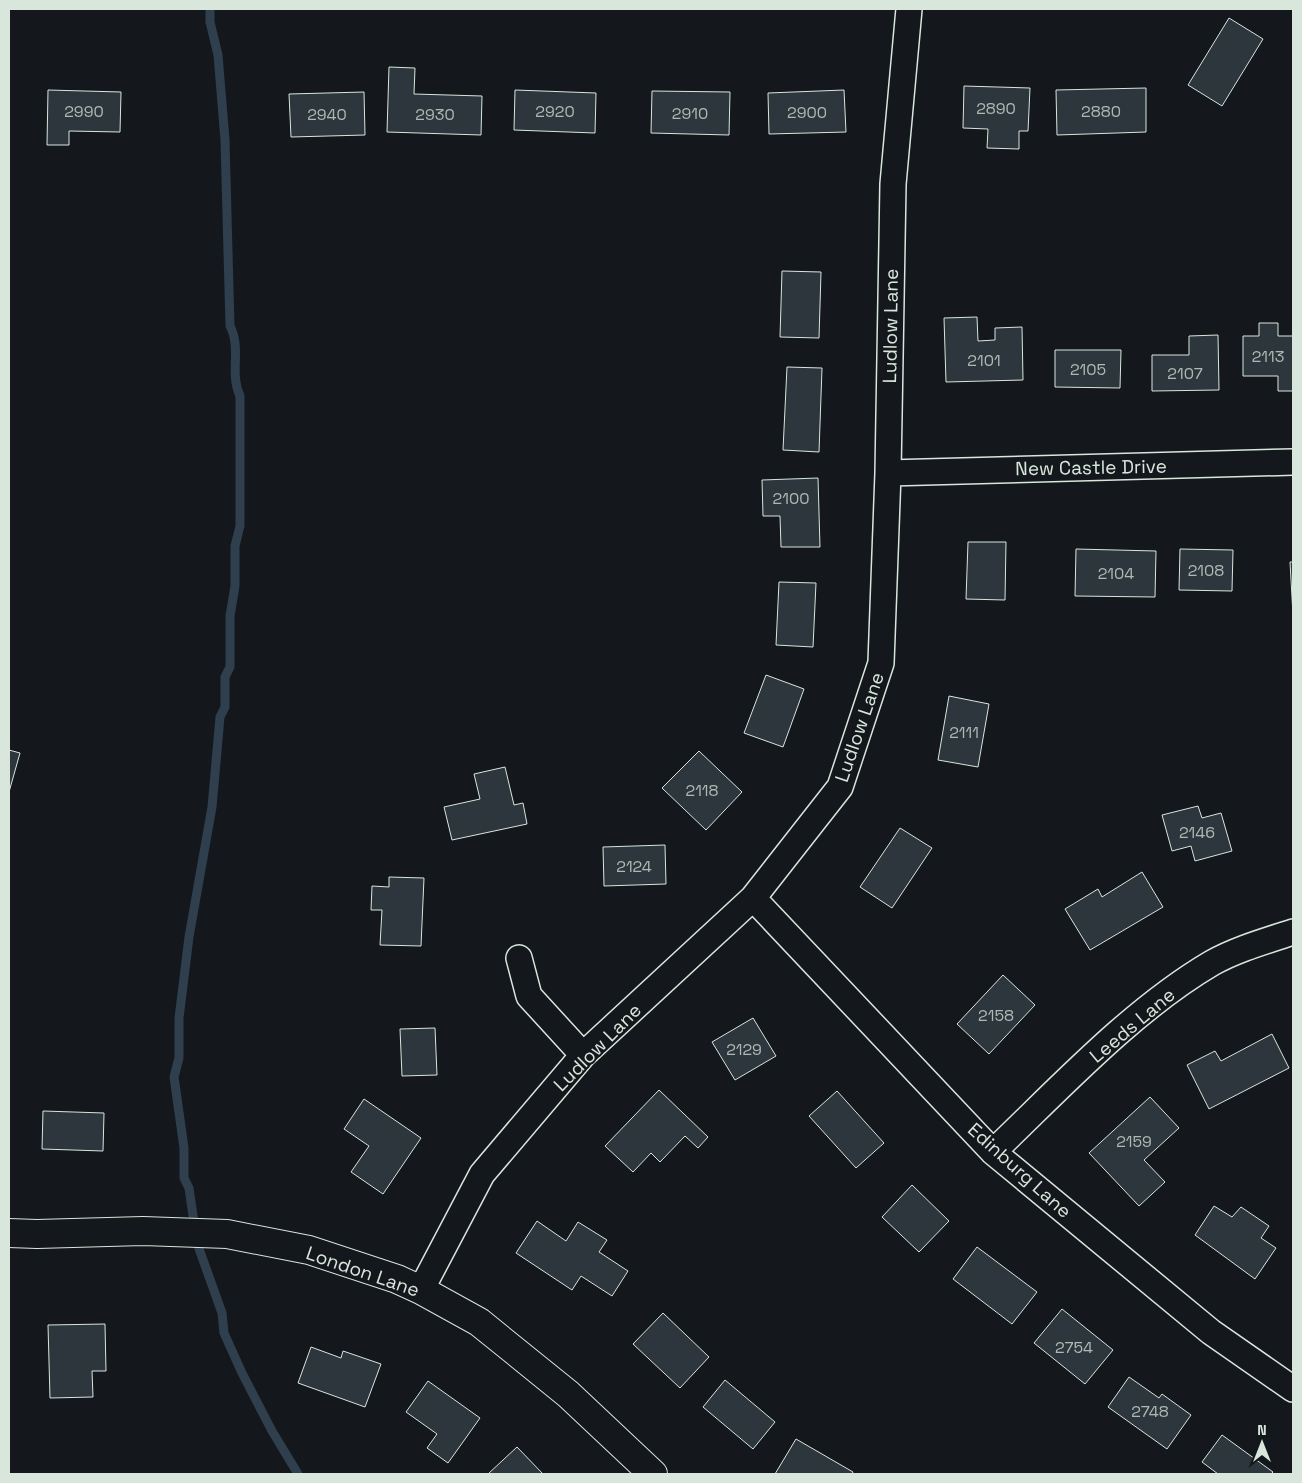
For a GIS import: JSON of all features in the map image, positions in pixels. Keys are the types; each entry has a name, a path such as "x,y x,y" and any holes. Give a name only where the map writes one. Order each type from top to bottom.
{"street":[{"name":"Ludlow Lane","path":"421,1290 482,1174 583,1055 753,898 840,787 881,663 888,473 893,184 909,9"},
{"name":"New Castle Drive","path":"888,473 1293,462"},
{"name":"Edinburg Lane","path":"753,898 993,1152 1211,1332 1293,1389"},
{"name":"Leeds Lane","path":"993,1152 1114,1038 1171,990 1213,963 1247,947 1293,932"},
{"path":"519,958 529,996 583,1055"},
{"name":"London Lane","path":"9,1233 143,1231 227,1234 309,1250 397,1279 479,1322 568,1394 653,1474"}],"building":[{"path":"1229,18 1263,39 1222,106 1188,85"},
{"path":"389,67 415,68 414,94 482,96 481,135 387,132"},
{"path":"964,86 1030,88 1028,131 1019,131 1019,149 987,148 988,129 963,128"},
{"path":"1146,88 1146,132 1057,135 1056,90"},
{"path":"48,90 121,92 120,132 69,131 69,145 47,145"},
{"path":"515,90 596,93 595,133 514,130"},
{"path":"844,90 846,132 769,134 768,93"},
{"path":"652,91 730,92 729,135 651,133"},
{"path":"364,92 365,135 291,137 289,94"},
{"path":"782,271 821,272 819,338 780,337"},
{"path":"977,317 978,341 995,340 995,328 1022,327 1023,380 946,382 944,318"},
{"path":"1259,323 1278,323 1278,336 1293,336 1293,391 1278,391 1278,376 1243,376 1243,336 1259,336"},
{"path":"1218,335 1219,390 1152,391 1152,355 1189,355 1189,336"},
{"path":"1055,350 1121,350 1120,388 1055,387"},
{"path":"787,367 822,368 819,452 783,450"},
{"path":"818,478 820,547 781,547 780,516 763,516 762,480"},
{"path":"968,542 1006,542 1005,600 966,599"},
{"path":"1076,549 1156,551 1155,597 1075,596"},
{"path":"1180,549 1233,550 1232,591 1179,590"},
{"path":"1290,562 1293,562 1293,615"},
{"path":"779,582 816,583 813,647 776,645"},
{"path":"766,675 804,689 783,747 744,733"},
{"path":"949,696 989,704 978,767 938,760"},
{"path":"9,750 20,753 9,792"},
{"path":"699,751 742,792 706,830 662,788"},
{"path":"505,767 514,805 523,803 527,824 452,840 444,807 480,799 474,774"},
{"path":"1198,806 1202,818 1221,813 1232,851 1195,861 1191,846 1172,851 1162,815"},
{"path":"900,828 932,848 892,908 860,887"},
{"path":"665,845 666,884 604,886 603,847"},
{"path":"1142,872 1163,907 1090,950 1065,909 1098,889 1102,897"},
{"path":"389,877 424,878 421,946 380,945 382,910 371,910 372,886 389,887"},
{"path":"1003,975 1035,1005 989,1054 957,1024"},
{"path":"753,1018 776,1056 735,1080 712,1042"},
{"path":"435,1028 437,1075 402,1076 400,1029"},
{"path":"1272,1034 1289,1068 1209,1109 1187,1065 1215,1051 1221,1061"},
{"path":"659,1090 708,1137 698,1148 685,1136 660,1162 651,1153 633,1172 605,1146"},
{"path":"837,1091 884,1143 856,1168 809,1116"},
{"path":"1150,1097 1179,1128 1144,1160 1165,1182 1139,1206 1089,1153"},
{"path":"364,1099 421,1138 383,1194 351,1172 369,1146 344,1129"},
{"path":"43,1111 104,1113 103,1151 42,1149"},
{"path":"912,1185 949,1221 919,1252 882,1217"},
{"path":"1214,1206 1232,1217 1241,1207 1269,1226 1261,1238 1276,1248 1255,1279 1195,1235"},
{"path":"537,1221 566,1241 578,1222 607,1240 599,1252 628,1271 612,1296 581,1276 572,1290 516,1253"},
{"path":"977,1247 1037,1292 1012,1324 953,1279"},
{"path":"1062,1309 1113,1350 1085,1384 1034,1343"},
{"path":"663,1313 709,1357 680,1388 633,1344"},
{"path":"105,1324 106,1371 92,1371 93,1397 50,1398 48,1325"},
{"path":"311,1347 341,1358 343,1351 381,1364 365,1407 298,1383"},
{"path":"1129,1377 1159,1398 1162,1394 1191,1415 1167,1449 1108,1407"},
{"path":"725,1380 775,1422 753,1449 703,1407"},
{"path":"428,1381 480,1418 448,1463 427,1448 437,1434 406,1412"},
{"path":"1222,1435 1273,1472 1271,1474 1218,1474 1202,1462"},
{"path":"796,1439 853,1472 852,1474 775,1474"},
{"path":"517,1447 543,1474 488,1474"}],"waterway":[{"path":"210,9 210,22 218,55 225,140 230,326 235,343 235,379 240,396 240,526 235,546 235,586 230,616 230,667 225,677 225,707 220,717 212,807 189,937 179,1018 179,1058 174,1077 184,1148 184,1178 189,1188 197,1243 222,1313 224,1333 272,1431 298,1474"}]}
